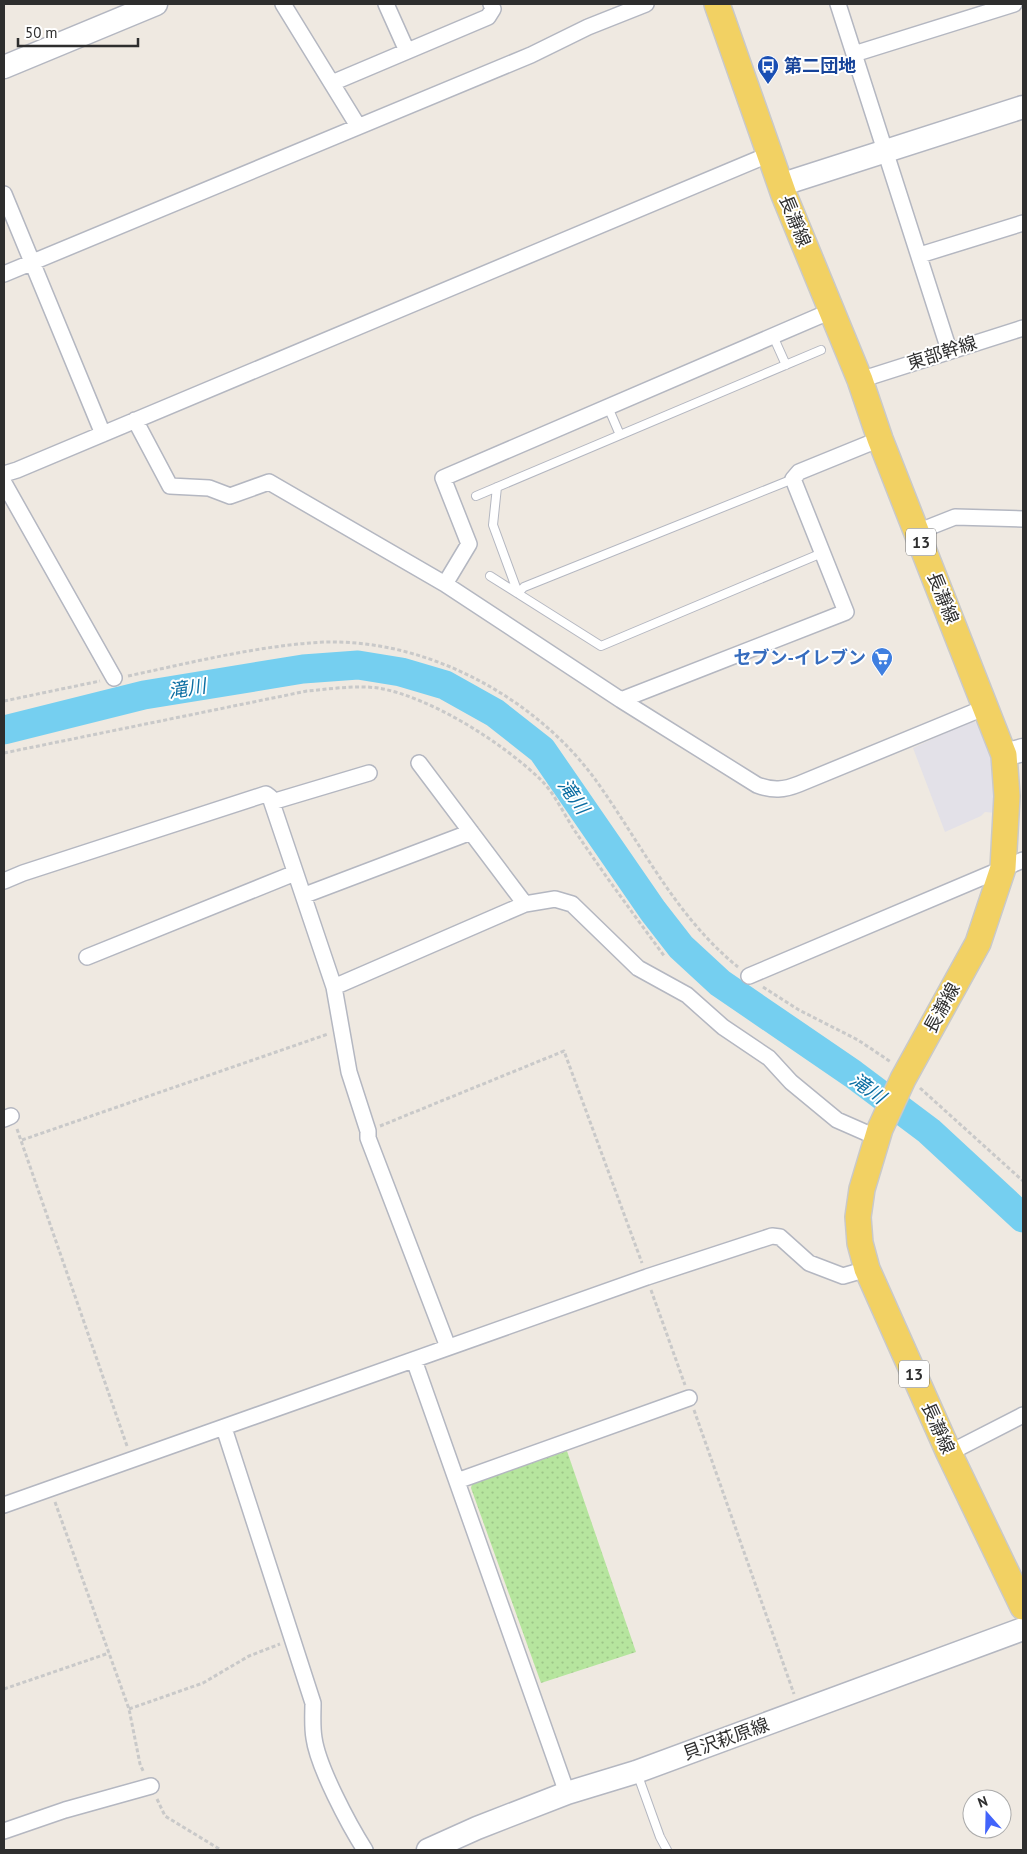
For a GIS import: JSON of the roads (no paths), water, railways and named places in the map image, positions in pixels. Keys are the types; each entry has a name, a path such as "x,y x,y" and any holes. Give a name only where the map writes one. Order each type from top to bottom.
{"main road":[{"name":"長瀞線","path":"717,4 780,185 860,380 880,439 986,708 1014,753 1007,796 1013,864 978,943 904,1077 879,1134 862,1189 858,1218 860,1242 868,1269 949,1452 1023,1607"}],"street":[{"path":"4,67 156,4"},
{"path":"283,4 358,126"},
{"path":"386,4 406,51"},
{"path":"332,83 488,17 493,9 491,4"},
{"path":"4,274 531,55 588,27 646,4"},
{"path":"838,4 949,350"},
{"path":"854,54 1014,4"},
{"path":"780,185 1023,107"},
{"path":"4,474 770,154"},
{"path":"4,194 103,434"},
{"path":"920,256 1023,223"},
{"path":"445,584 469,544 443,478 832,311"},
{"name":"東部幹線","path":"860,380 949,350 1023,328"},
{"path":"135,420 170,486 209,488 230,496 268,482 445,584 621,700 757,785 769,789 784,790 986,708"},
{"path":"621,700 846,612 793,479 799,472 880,439"},
{"path":"4,483 114,678"},
{"path":"917,532 956,517 1023,519"},
{"path":"419,764 525,904"},
{"path":"272,802 369,772"},
{"path":"4,881 23,873 266,794 272,802 295,873 305,895 334,986 349,1072 368,1131 368,1138 448,1347"},
{"path":"305,895 471,832"},
{"path":"749,976 1013,864"},
{"path":"87,957 295,873"},
{"path":"334,986 525,904 555,899 572,904 638,968 687,995 723,1027 770,1058 791,1082 837,1120 879,1134"},
{"path":"4,1505 647,1277 772,1236 780,1237 809,1263 843,1276 868,1269"},
{"path":"414,1360 567,1794"},
{"path":"457,1481 690,1398"},
{"path":"949,1452 1023,1415"},
{"path":"224,1428 313,1703 314,1737 318,1755 351,1828 365,1850"},
{"name":"貝沢萩原線","path":"428,1850 477,1828 567,1794 636,1772 1023,1629"},
{"path":"4,1831 65,1810 151,1786"}],"lane":[{"path":"773,336 786,365"},
{"path":"476,496 821,350"},
{"path":"608,407 620,435"},
{"path":"518,593 524,587 793,479"},
{"path":"497,487 493,525 518,593"},
{"path":"490,576 601,646 822,553"},
{"path":"636,1772 667,1850"}],"waterway":[{"name":"滝川","path":"4,730 144,695 303,669 358,665 401,672 445,685 495,713 542,750 653,911 681,947 720,983 853,1074 929,1131 1023,1218"}],"place":[{"name":"第二団地","path":"768,85"},
{"name":"セブン-イレブン","path":"882,677"}]}
